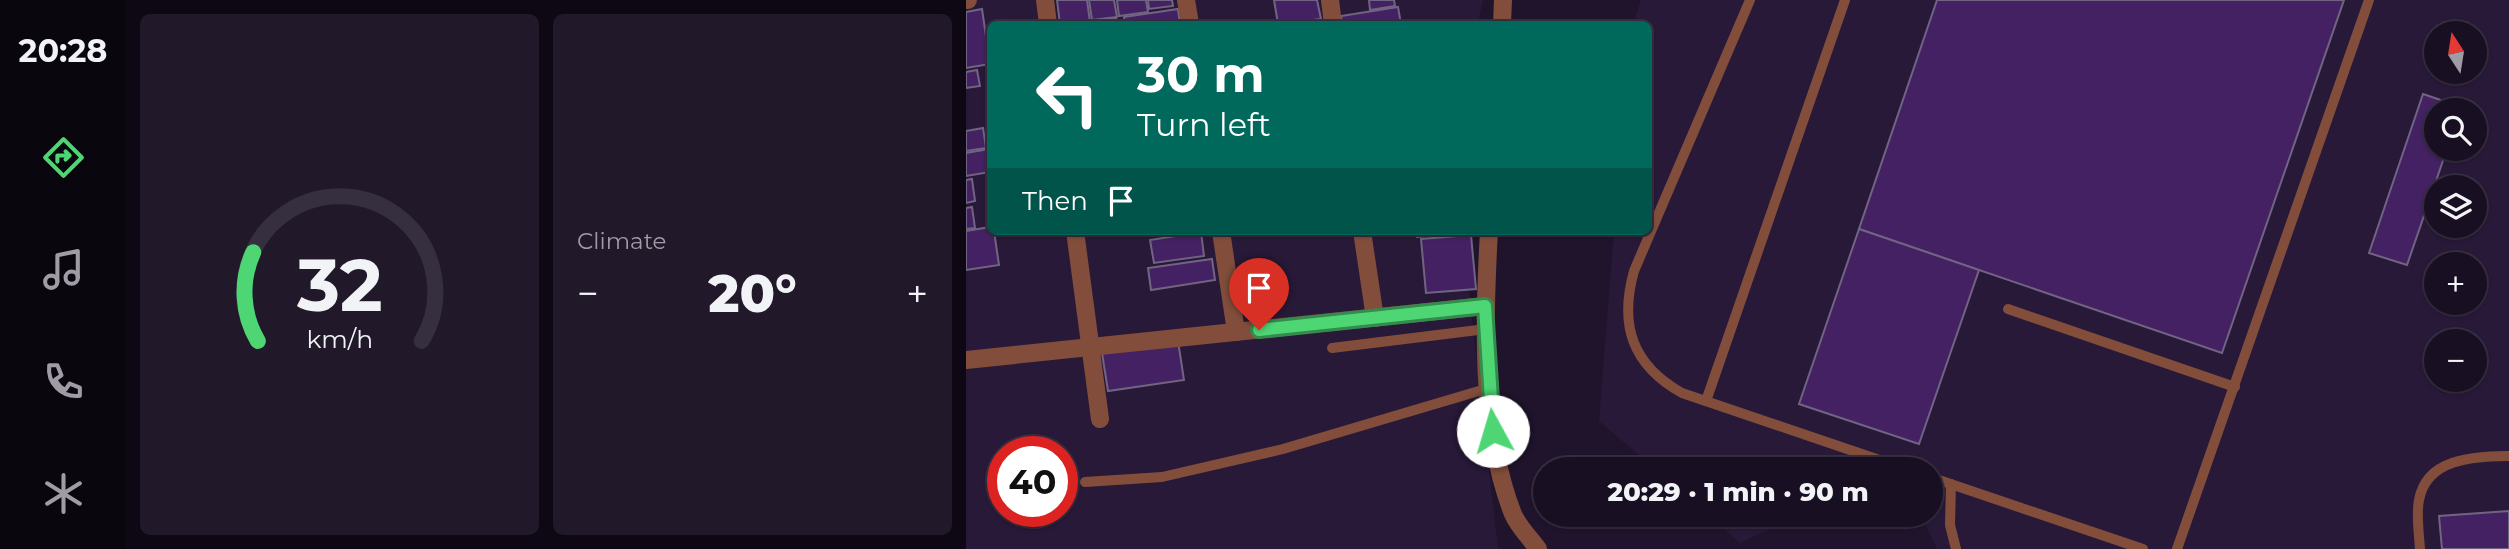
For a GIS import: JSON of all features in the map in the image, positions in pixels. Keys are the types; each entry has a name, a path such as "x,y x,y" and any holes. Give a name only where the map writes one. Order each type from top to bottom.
{"street":[{"path":"1045,0 1048,21"},
{"path":"1186,0 1190,21"},
{"path":"1330,0 1333,21"},
{"path":"1502,21 1503,0"},
{"path":"1076,235 1100,419"},
{"path":"1222,235 1236,332"},
{"path":"1363,235 1375,318"},
{"path":"1489,235 1485,306 1495,453 1514,516 1538,549"},
{"path":"966,360 1485,306"}],"lane":[{"path":"1652,229 1750,0"},
{"path":"1706,401 1845,0"},
{"path":"2177,549 2369,0"},
{"path":"1649,235 1634,271 1629,291 1629,331 1650,371 1665,384 1682,393 1871,457"},
{"path":"2008,309 2235,387"},
{"path":"1332,348 1486,329"},
{"path":"1084,482 1162,477 1269,453 1489,388"},
{"path":"2420,549 2418,501 2430,475 2448,464 2483,457 2509,456"},
{"path":"1943,481 2144,549"},
{"path":"1951,484 1950,525 1956,549"}],"shaded area":[{"path":"966,0 1483,0 1479,21 987,21 987,235 1462,235 1498,549 966,549"},
{"path":"1641,0 2509,0 2509,549 1937,549 1927,527 1943,527 1943,457 1641,457 1599,421 1614,235 1652,235 1652,21 1634,21"},
{"path":"1722,527 1773,527 1740,543"}],"building":[{"path":"1057,0 1087,0 1090,21 1060,21"},
{"path":"1089,0 1114,0 1117,17 1092,20"},
{"path":"1117,0 1146,0 1148,12 1119,16"},
{"path":"1148,0 1172,0 1173,6 1149,9"},
{"path":"1274,0 1317,0 1321,19 1278,21"},
{"path":"1369,0 1394,0 1395,6 1370,10"},
{"path":"1937,0 2344,0 2222,353 1859,229"},
{"path":"1398,7 1400,21 1342,21 1341,16"},
{"path":"982,9 987,64 966,68 966,12"},
{"path":"1178,9 1180,21 1125,21 1124,17"},
{"path":"1116,18 1116,21 1096,21"},
{"path":"977,70 980,86 966,88 966,72"},
{"path":"2423,94 2435,98 2424,98 2424,161 2443,161 2438,175 2424,175 2424,216 2407,265 2369,253"},
{"path":"983,128 986,148 966,151 966,131"},
{"path":"987,149 987,172 966,176 966,153"},
{"path":"972,179 975,201 966,203 966,180"},
{"path":"972,207 975,228 966,229 966,208"},
{"path":"987,228 987,235 995,235 999,265 966,270 966,231"},
{"path":"1859,229 1979,270 1919,444 1799,404"},
{"path":"1201,235 1204,256 1154,263 1150,240"},
{"path":"1471,235 1476,289 1426,293 1421,239"},
{"path":"1212,259 1215,280 1151,290 1148,268"},
{"path":"1178,341 1184,380 1108,391 1102,353"},
{"path":"2509,511 2509,549 2442,549 2439,516"}],"route":[{"path":"1259,330 1485,306 1493,431"}]}
